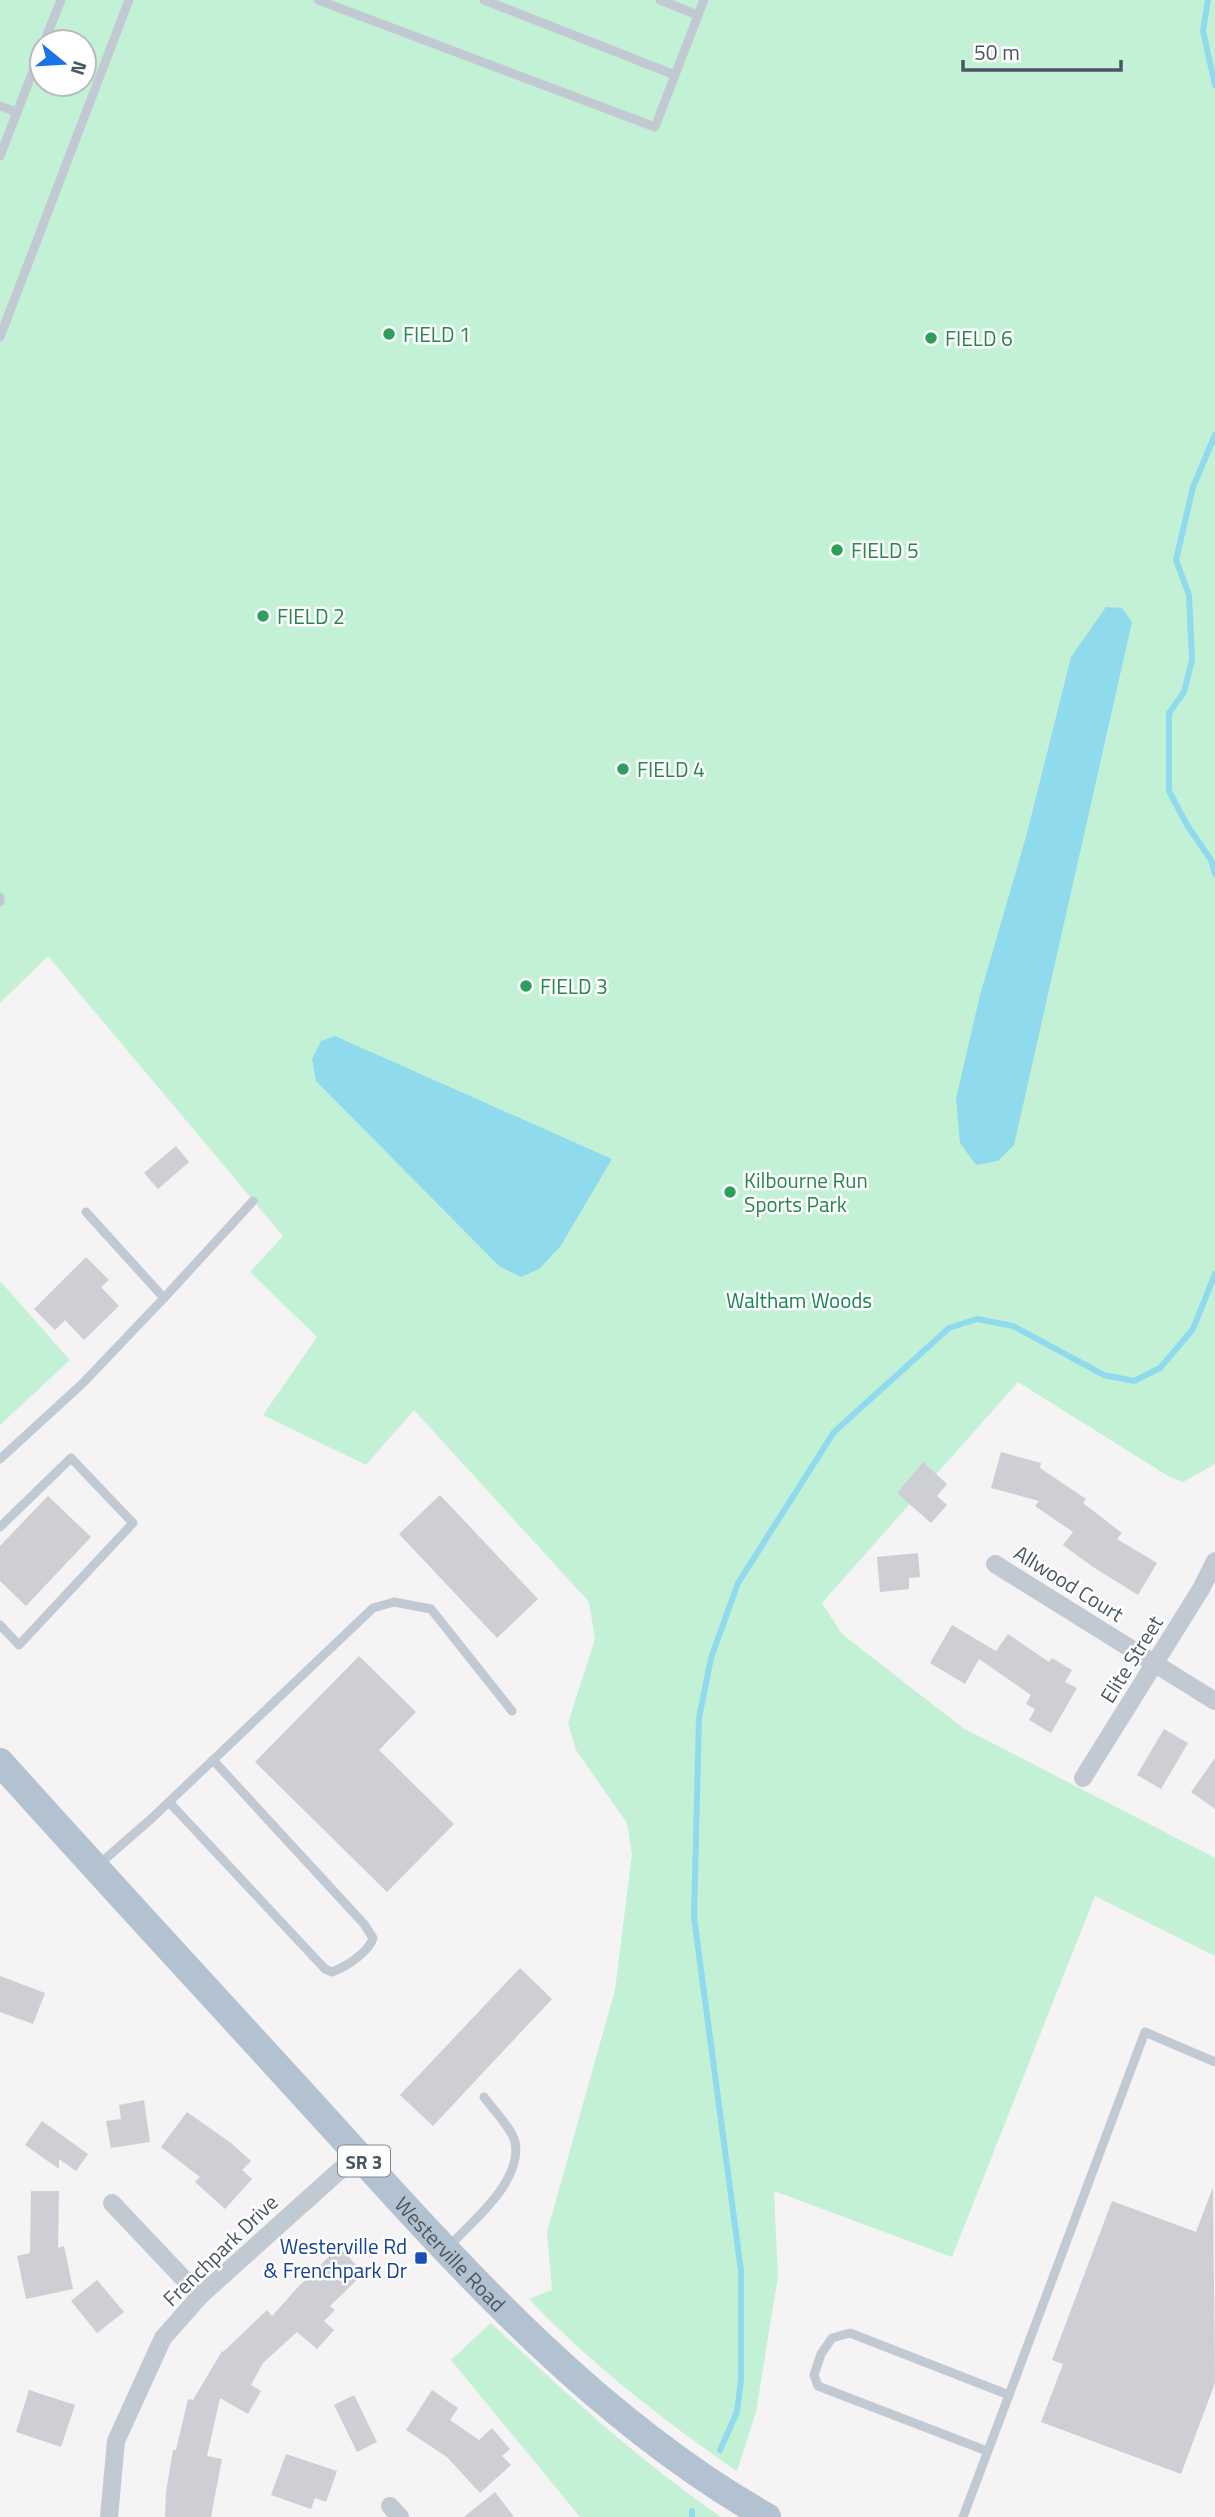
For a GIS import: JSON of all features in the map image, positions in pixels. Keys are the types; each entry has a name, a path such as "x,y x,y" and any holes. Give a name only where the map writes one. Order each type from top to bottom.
{"main road":[{"name":"Westerville Road","path":"0,1762 358,2154 514,2319 610,2406 719,2489 767,2517"}],"street":[{"name":"Elite Street","path":"1083,1778 1201,1589 1215,1561"},
{"name":"Allwood Court","path":"995,1564 1215,1701"},
{"name":"Frenchpark Drive","path":"108,2517 116,2441 163,2339 200,2296 358,2154"},
{"path":"112,2203 200,2296"}],"lane":[{"path":"50,28 61,0"},
{"path":"0,337 129,0"},
{"path":"317,0 655,127 704,0"},
{"path":"484,0 675,75"},
{"path":"660,0 698,15"},
{"path":"0,156 28,84"},
{"path":"0,106 17,112"},
{"path":"0,1459 83,1383 253,1201"},
{"path":"86,1212 164,1298"},
{"path":"0,1527 71,1458 133,1523 19,1645 0,1625"},
{"path":"96,1867 169,1802 373,1608 394,1602 431,1609 512,1712"},
{"path":"169,1802 325,1969 332,1972 341,1969 371,1945 373,1938 364,1924 213,1760"},
{"path":"963,2517 1145,2032 1215,2062"},
{"path":"446,2249 500,2193 516,2161 515,2139 484,2097"},
{"path":"987,2451 818,2386 814,2375 821,2354 832,2338 850,2333 1009,2395"}],"green space":[{"name":"Kilbourne Run Sports Park","path":"0,0 1215,0 1215,1464 1183,1482 1168,1476 1018,1382 822,1603 842,1634 963,1728 1215,1858 1215,1956 1095,1896 952,2257 774,2191 778,2276 756,2412 737,2471 629,2391 578,2347 529,2299 552,2290 547,2232 615,1990 632,1854 627,1823 576,1750 568,1723 595,1639 589,1602 414,1410 366,1465 263,1415 317,1337 250,1272 283,1236 48,956 0,1003"},
{"path":"0,1281 70,1360 0,1425"},
{"path":"491,2323 602,2424 660,2472 721,2517 580,2517 451,2360"}],"water":[{"path":"1106,607 1122,608 1132,622 1014,1145 998,1161 976,1165 960,1143 956,1099 980,995 1026,837 1071,657"},
{"path":"335,1036 612,1159 560,1247 539,1269 521,1277 499,1266 316,1081 312,1059 321,1041"}],"building":[{"path":"176,1146 189,1162 158,1189 144,1173"},
{"path":"86,1257 109,1280 101,1287 119,1306 84,1340 65,1320 55,1330 34,1309"},
{"path":"1001,1452 1041,1463 1040,1468 1086,1499 1083,1503 1122,1533 1117,1539 1157,1563 1138,1595 1063,1545 1073,1532 1035,1506 1039,1501 991,1488"},
{"path":"923,1462 947,1484 937,1496 947,1505 931,1523 897,1493"},
{"path":"440,1495 538,1599 497,1638 399,1534"},
{"path":"48,1496 91,1537 26,1606 0,1581 0,1546"},
{"path":"918,1553 920,1577 909,1578 909,1589 880,1592 877,1557"},
{"path":"952,1625 996,1651 1008,1634 1049,1662 1052,1658 1072,1670 1065,1682 1077,1688 1051,1733 1029,1720 1035,1709 1026,1704 1031,1695 979,1659 965,1684 930,1663"},
{"path":"359,1656 416,1712 379,1750 454,1824 387,1892 255,1762"},
{"path":"1164,1729 1188,1743 1161,1789 1137,1775"},
{"path":"1215,1758 1215,1809 1191,1792"},
{"path":"520,1968 552,1999 433,2126 400,2095"},
{"path":"0,1976 45,1993 33,2024 0,2012"},
{"path":"144,2100 150,2142 111,2148 106,2121 121,2119 119,2105"},
{"path":"187,2112 231,2143 251,2161 242,2170 252,2179 225,2209 195,2182 200,2177 161,2147"},
{"path":"42,2121 88,2154 76,2171 59,2159 59,2169 25,2145"},
{"path":"1213,2187 1215,2383 1181,2474 1041,2422 1063,2364 1052,2360 1112,2201 1196,2232"},
{"path":"31,2191 59,2191 58,2248 64,2246 73,2289 26,2299 17,2256 30,2253"},
{"path":"339,2247 364,2273 330,2306 335,2310 324,2321 334,2330 317,2349 297,2332 263,2363 251,2385 261,2391 248,2414 220,2398 207,2456 222,2459 211,2517 165,2517 173,2450 176,2450 188,2399 193,2400 222,2351 267,2310 272,2316"},
{"path":"97,2280 124,2312 97,2333 71,2301"},
{"path":"29,2390 75,2405 61,2447 16,2432"},
{"path":"432,2390 458,2408 450,2420 479,2440 492,2428 510,2449 502,2456 511,2465 480,2493 447,2457 406,2430"},
{"path":"354,2395 377,2442 357,2452 334,2405"},
{"path":"286,2454 337,2471 326,2502 315,2498 311,2509 271,2495"},
{"path":"495,2492 514,2517 464,2517"}],"waterway":[{"path":"1208,0 1203,31 1215,85"},
{"path":"1215,435 1193,487 1176,560 1189,595 1192,660 1184,692 1169,713 1169,791 1187,825 1211,860 1215,874"},
{"path":"720,2450 737,2412 741,2380 741,2271 694,1917 699,1718 711,1658 738,1583 834,1432 949,1328 977,1319 1013,1326 1104,1375 1134,1381 1160,1368 1193,1329 1215,1274"},
{"path":"692,2511 692,2517"}],"place":[{"name":"FIELD 1","path":"389,334"},
{"name":"FIELD 6","path":"931,338"},
{"name":"FIELD 5","path":"837,550"},
{"name":"FIELD 2","path":"263,616"},
{"name":"FIELD 4","path":"623,769"},
{"name":"FIELD 3","path":"526,986"},
{"name":"Kilbourne Run Sports Park","path":"730,1192"},
{"name":"Westerville Rd & Frenchpark Dr","path":"421,2258"}],"park label":[{"name":"Waltham Woods","path":"799,1300"}]}
